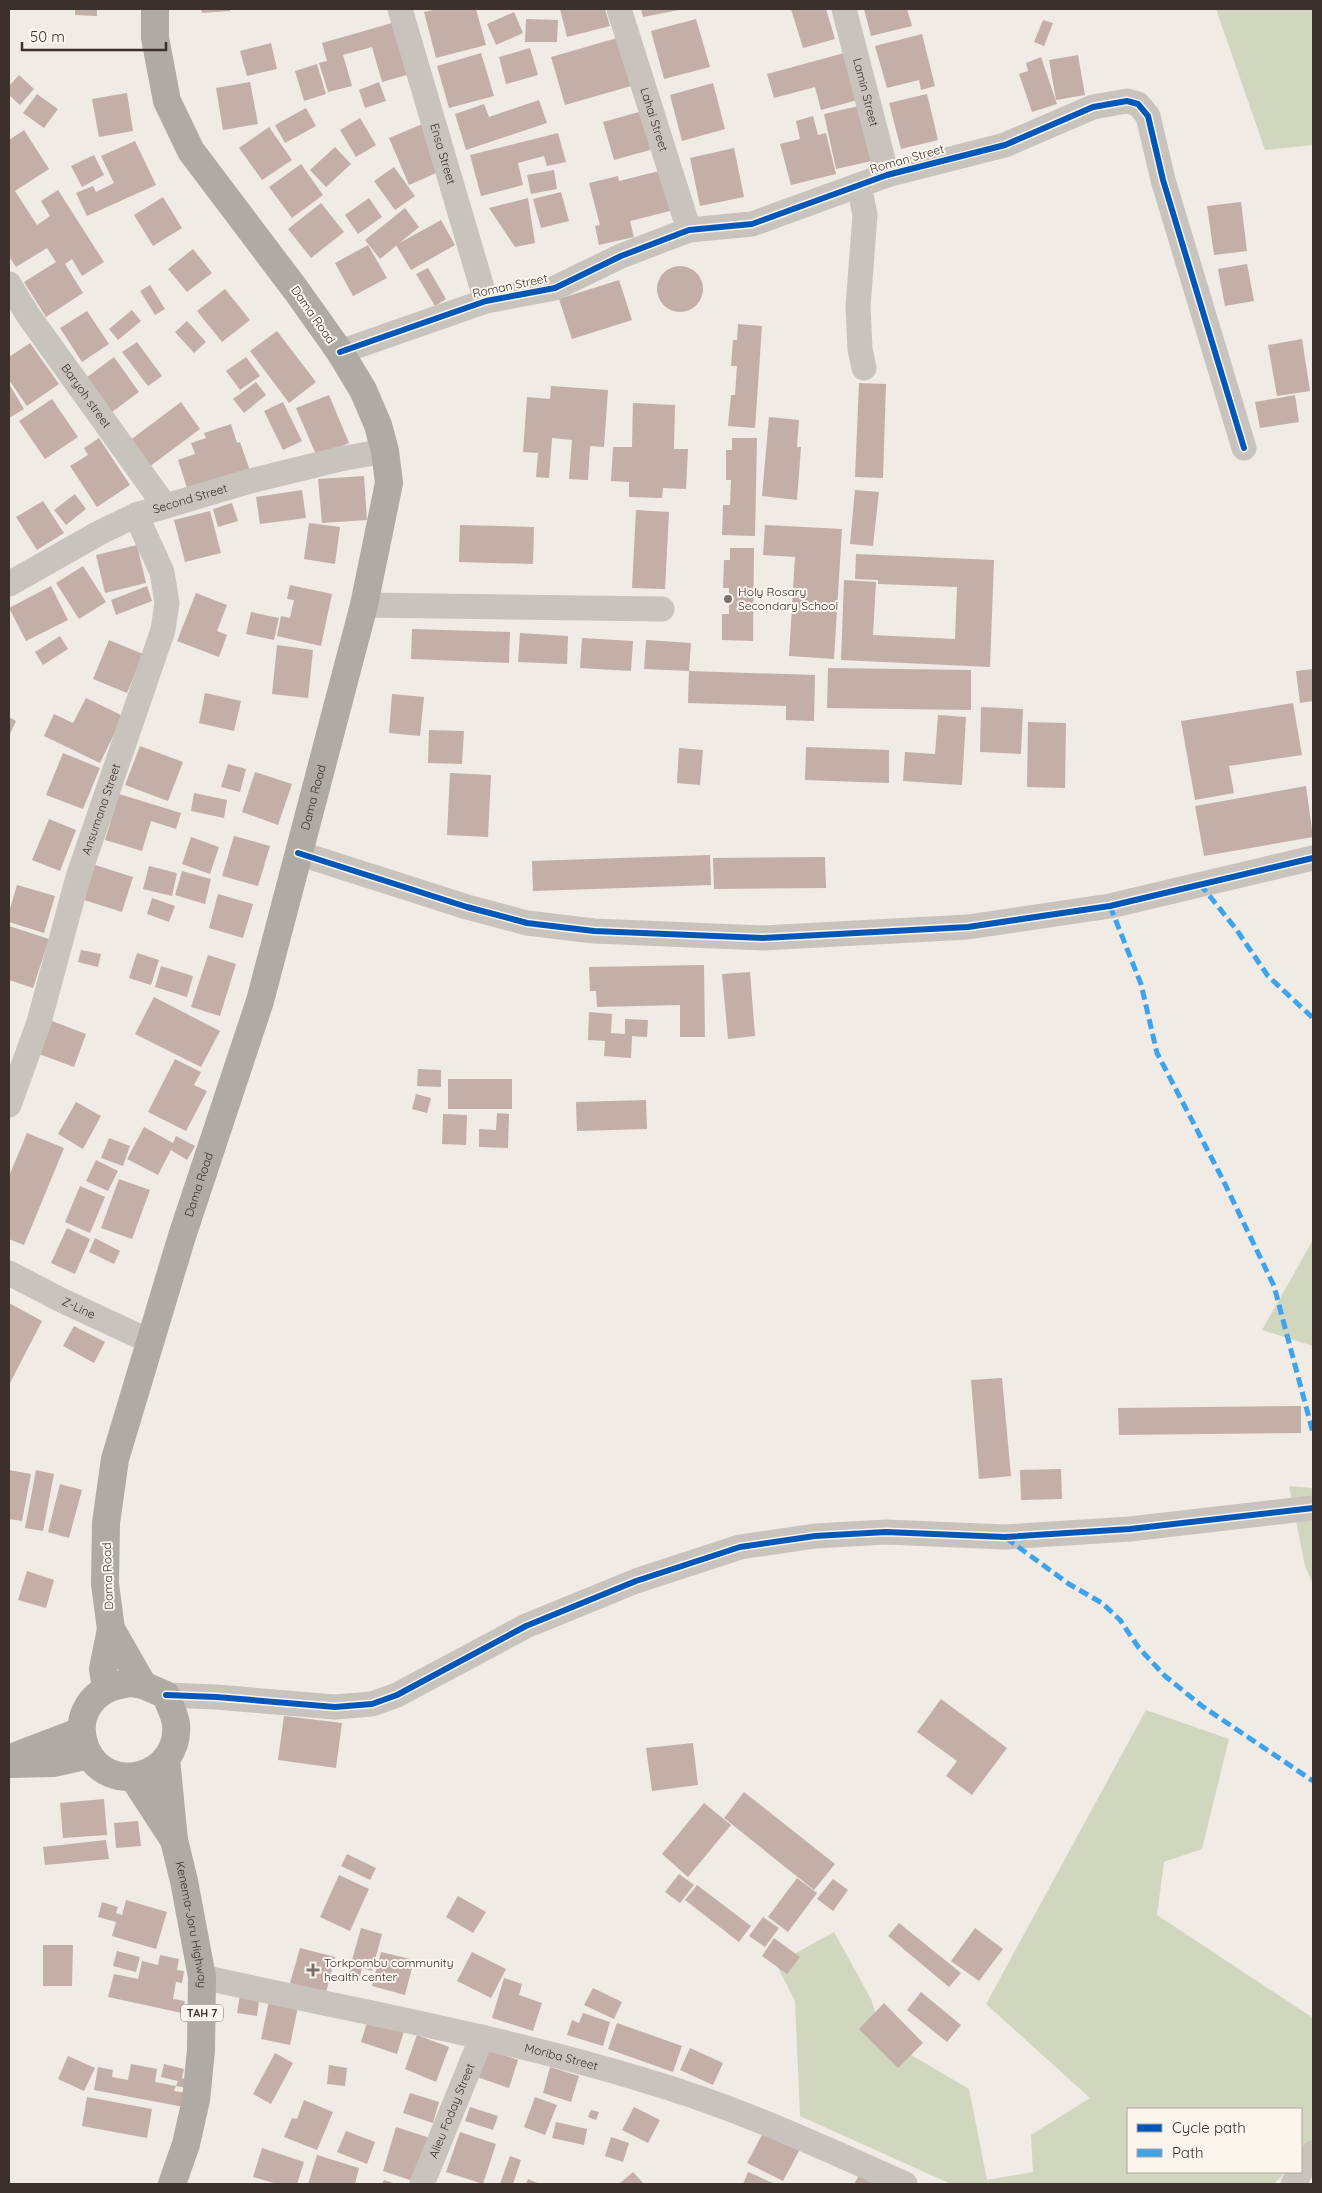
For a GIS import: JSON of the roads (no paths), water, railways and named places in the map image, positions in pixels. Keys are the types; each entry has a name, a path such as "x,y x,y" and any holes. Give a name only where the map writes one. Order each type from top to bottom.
{"highway":[{"name":"Dama Road","path":"111,1629 105,1584 106,1523 115,1459 149,1341 260,1001 364,605 389,483 385,451 378,425 363,390 340,352 296,290 191,151 167,101 155,38 155,9"},
{"path":"106,1688 103,1669 111,1629"},
{"path":"111,1629 155,1690 176,1723 176,1735 173,1748 166,1759 157,1768 146,1774 133,1777 120,1776 108,1772 97,1765 85,1743 83,1718 88,1706 106,1688 124,1683 155,1690"},
{"path":"9,1758 85,1743"},
{"path":"9,1764 53,1763 85,1743"},
{"name":"Kenema-Joru Highway","path":"166,1759 174,1840 184,1881 202,1977 201,2050 196,2100 186,2144 172,2184"},
{"name":"Kenema-Joru Highway","path":"133,1777 174,1840"}],"street":[{"name":"Ensa Street","path":"400,9 486,301"},
{"name":"Lahai Street","path":"619,9 689,230"},
{"name":"Lamin Street","path":"844,9 887,175"},
{"name":"Roman Street","path":"340,352 486,301 555,288 621,256 689,230 752,224 887,175 1006,145 1092,107 1127,101 1138,104 1148,116 1163,180 1244,448"},
{"path":"859,185 865,215 858,307 860,349 864,368"},
{"name":"Baryoh street","path":"9,284 28,315 165,506"},
{"name":"Second Street","path":"9,584 99,533 136,515 282,472 385,451"},
{"name":"Ansumana Street","path":"9,1104 39,1022 78,877 163,630 167,603 162,572 136,515"},
{"path":"364,605 662,609"},
{"path":"298,853 467,907 527,923 594,931 763,938 968,927 1110,906 1313,858"},
{"name":"Z-Line","path":"9,1273 59,1299 149,1341"},
{"path":"155,1690 216,1697 335,1706 372,1704 397,1696 526,1626 636,1581 740,1547 815,1536 886,1532 1005,1537 1091,1531 1313,1508"},
{"name":"Moriba Street","path":"202,1977 537,2050 651,2082 728,2109 816,2144 905,2184"},
{"name":"Alieu Foday Street","path":"422,2184 482,2038"},
{"path":"1302,2170 1313,2152"},
{"path":"1293,2184 1300,2173"}],"place":[{"name":"Holy Rosary Secondary School","path":"728,599"},
{"name":"Torkpombu community health center","path":"313,1970"}]}
